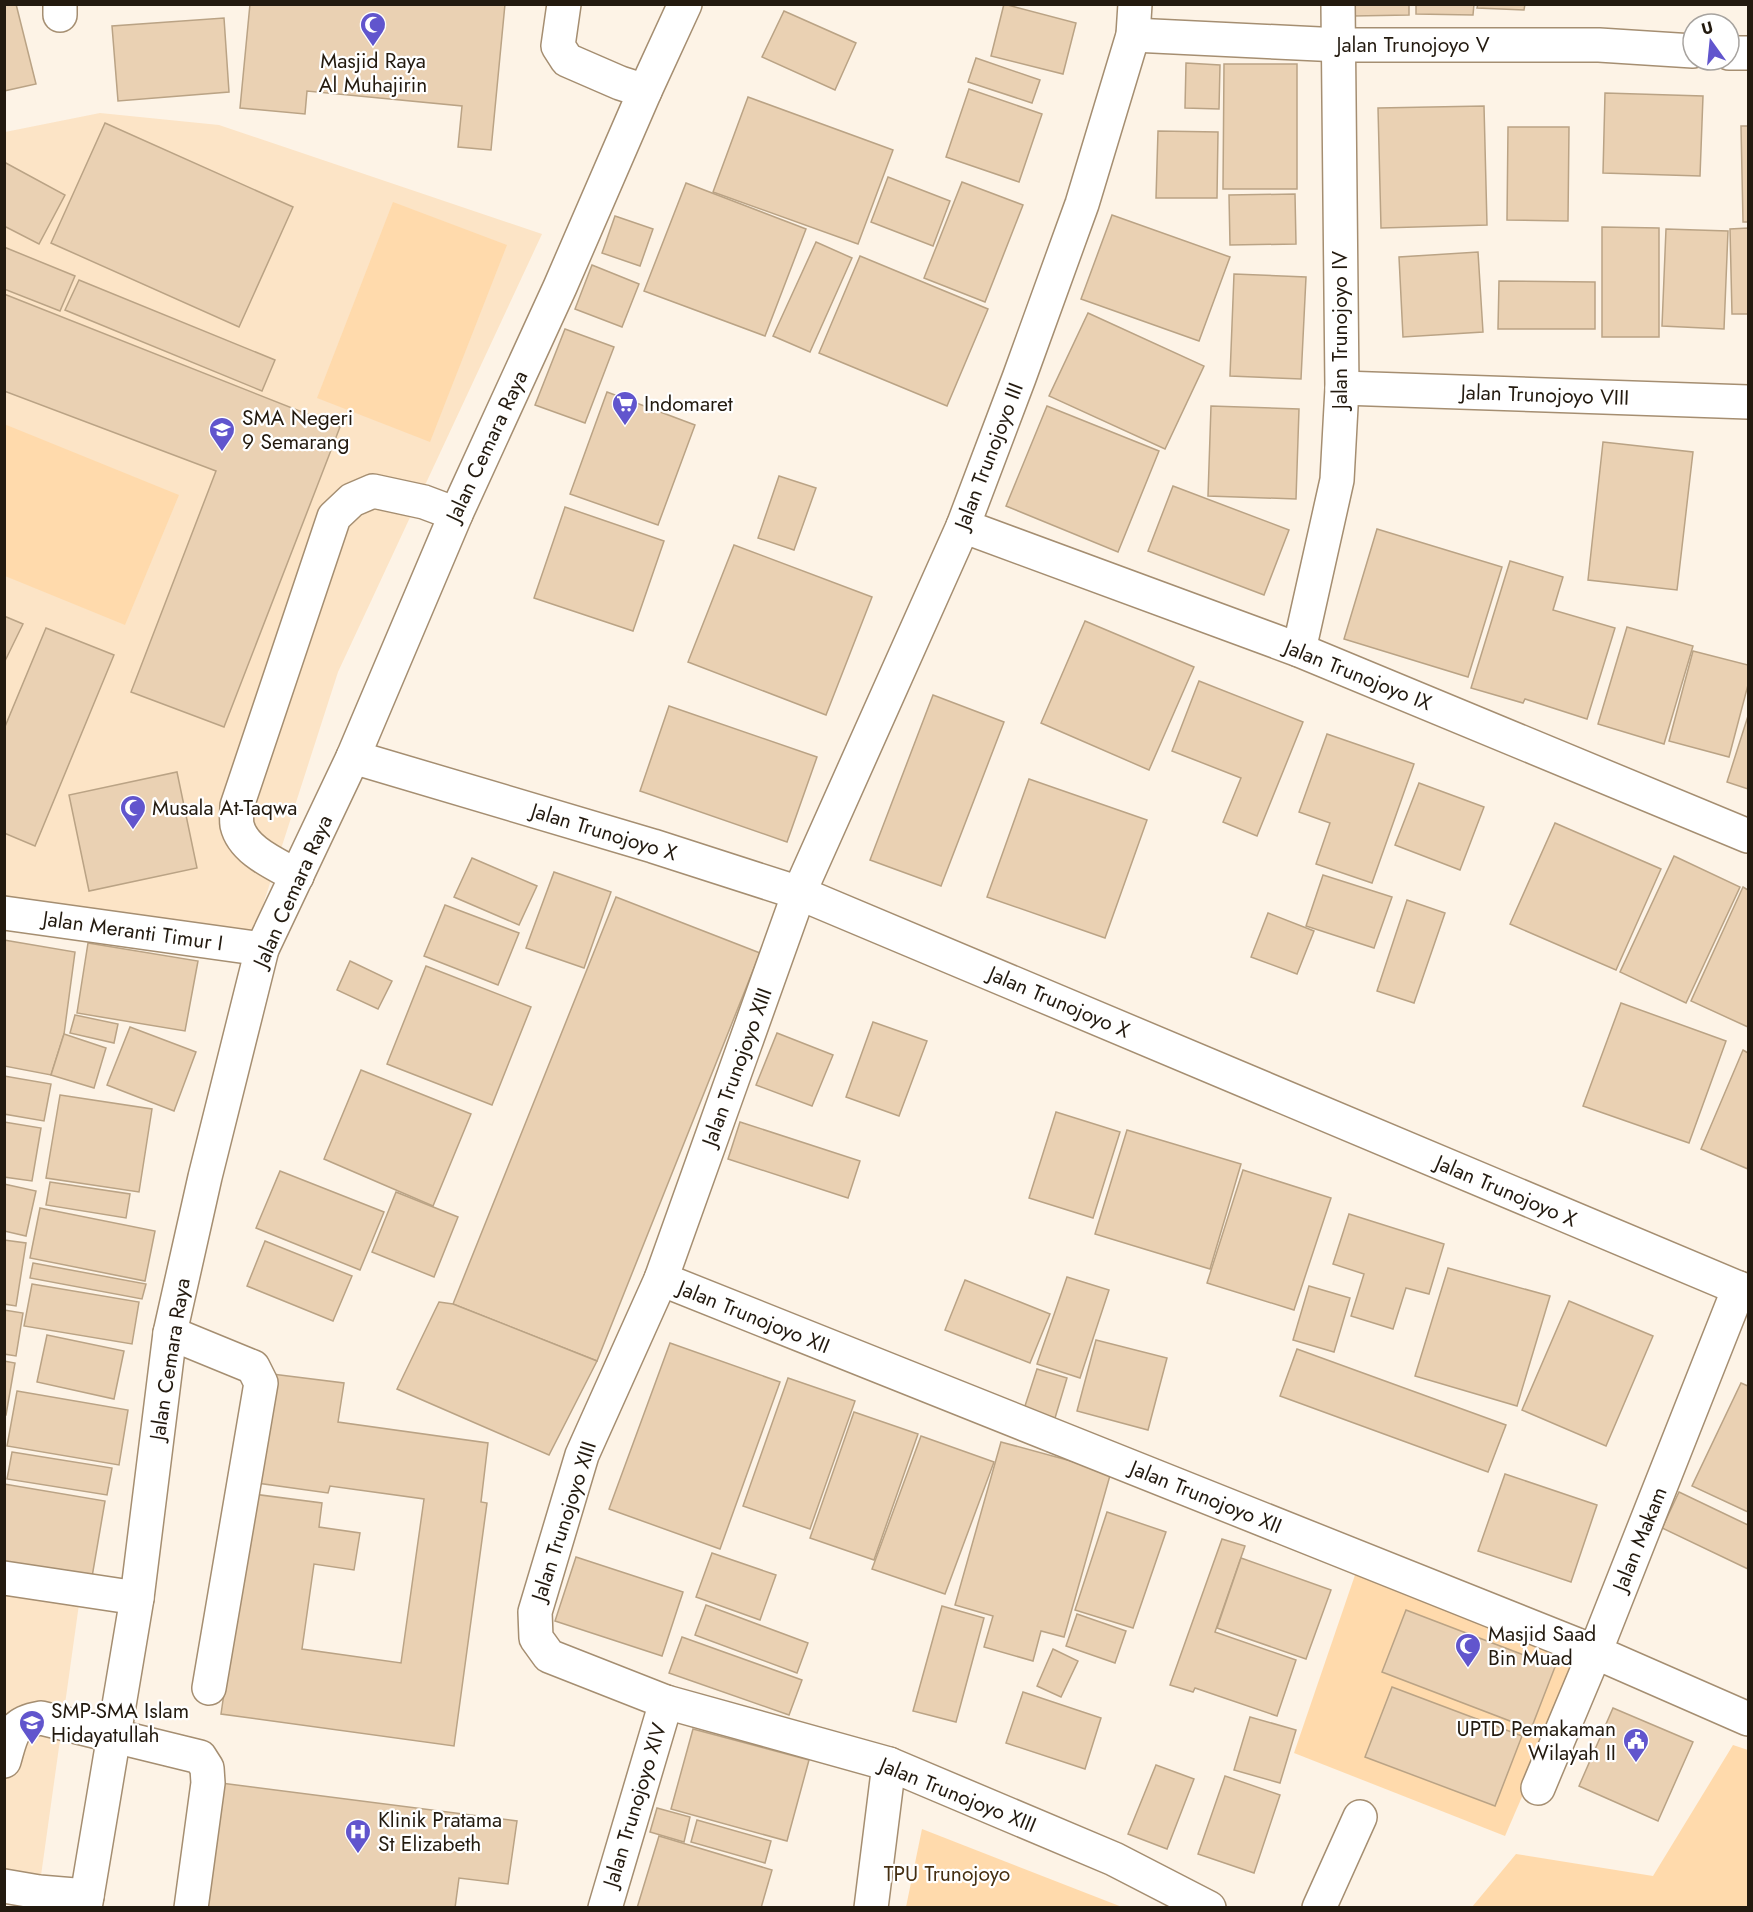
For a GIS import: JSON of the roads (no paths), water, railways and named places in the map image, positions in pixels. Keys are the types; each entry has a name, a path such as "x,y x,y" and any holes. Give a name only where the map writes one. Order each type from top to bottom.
{"street":[{"path":"564,4 558,46 567,60 645,91"},
{"name":"Jalan Cemara Raya","path":"86,1902 137,1598 171,1333 205,1177 262,949 352,757 456,514 560,287 685,4"},
{"name":"Jalan Trunojoyo IV","path":"1299,650 1337,480 1342,388 1338,4"},
{"name":"Jalan Trunojoyo V","path":"1134,20 1340,45 1599,45 1681,50"},
{"name":"Jalan Trunojoyo III","path":"799,893 963,526 1082,204 1134,20"},
{"name":"Jalan Trunojoyo VIII","path":"1342,388 1749,402"},
{"path":"297,876 270,861 245,842 237,825 237,806 334,517 352,500 373,491 424,502 456,514"},
{"name":"Jalan Trunojoyo IX","path":"963,526 1299,650 1749,836"},
{"name":"Jalan Trunojoyo X","path":"352,757 653,846 799,893 1744,1290"},
{"name":"Jalan Trunojoyo XIII","path":"799,893 661,1279 582,1455 535,1612 536,1638 549,1656 666,1702 889,1764 1114,1859 1209,1908"},
{"name":"Jalan Meranti Timur I","path":"4,913 262,949"},
{"name":"Jalan Trunojoyo XII","path":"661,1279 1595,1652 1749,1719"},
{"name":"Jalan Makam","path":"1538,1788 1744,1290"},
{"path":"171,1333 253,1367 261,1383 209,1688"},
{"path":"4,1578 137,1598"},
{"name":"Jalan Trunojoyo XIV","path":"605,1908 666,1702"},
{"path":"4,1761 12,1734 24,1721 41,1718 114,1734 200,1757 207,1768 208,1783 191,1908"},
{"path":"871,1908 889,1764"},
{"path":"1319,1908 1360,1817"},
{"path":"4,1886 86,1902"}],"place":[{"name":"Masjid Raya Al Muhajirin","path":"373,48"},
{"name":"Indomaret","path":"625,427"},
{"name":"SMA Negeri 9 Semarang","path":"222,453"},
{"name":"Musala At-Taqwa","path":"133,831"},
{"name":"Masjid Saad Bin Muad","path":"1468,1669"},
{"name":"SMP-SMA Islam Hidayatullah","path":"32,1746"},
{"name":"UPTD Pemakaman Wilayah II","path":"1636,1764"},
{"name":"Klinik Pratama St Elizabeth","path":"358,1855"}],"park label":[{"name":"TPU Trunojoyo","path":"947,1874"}]}
